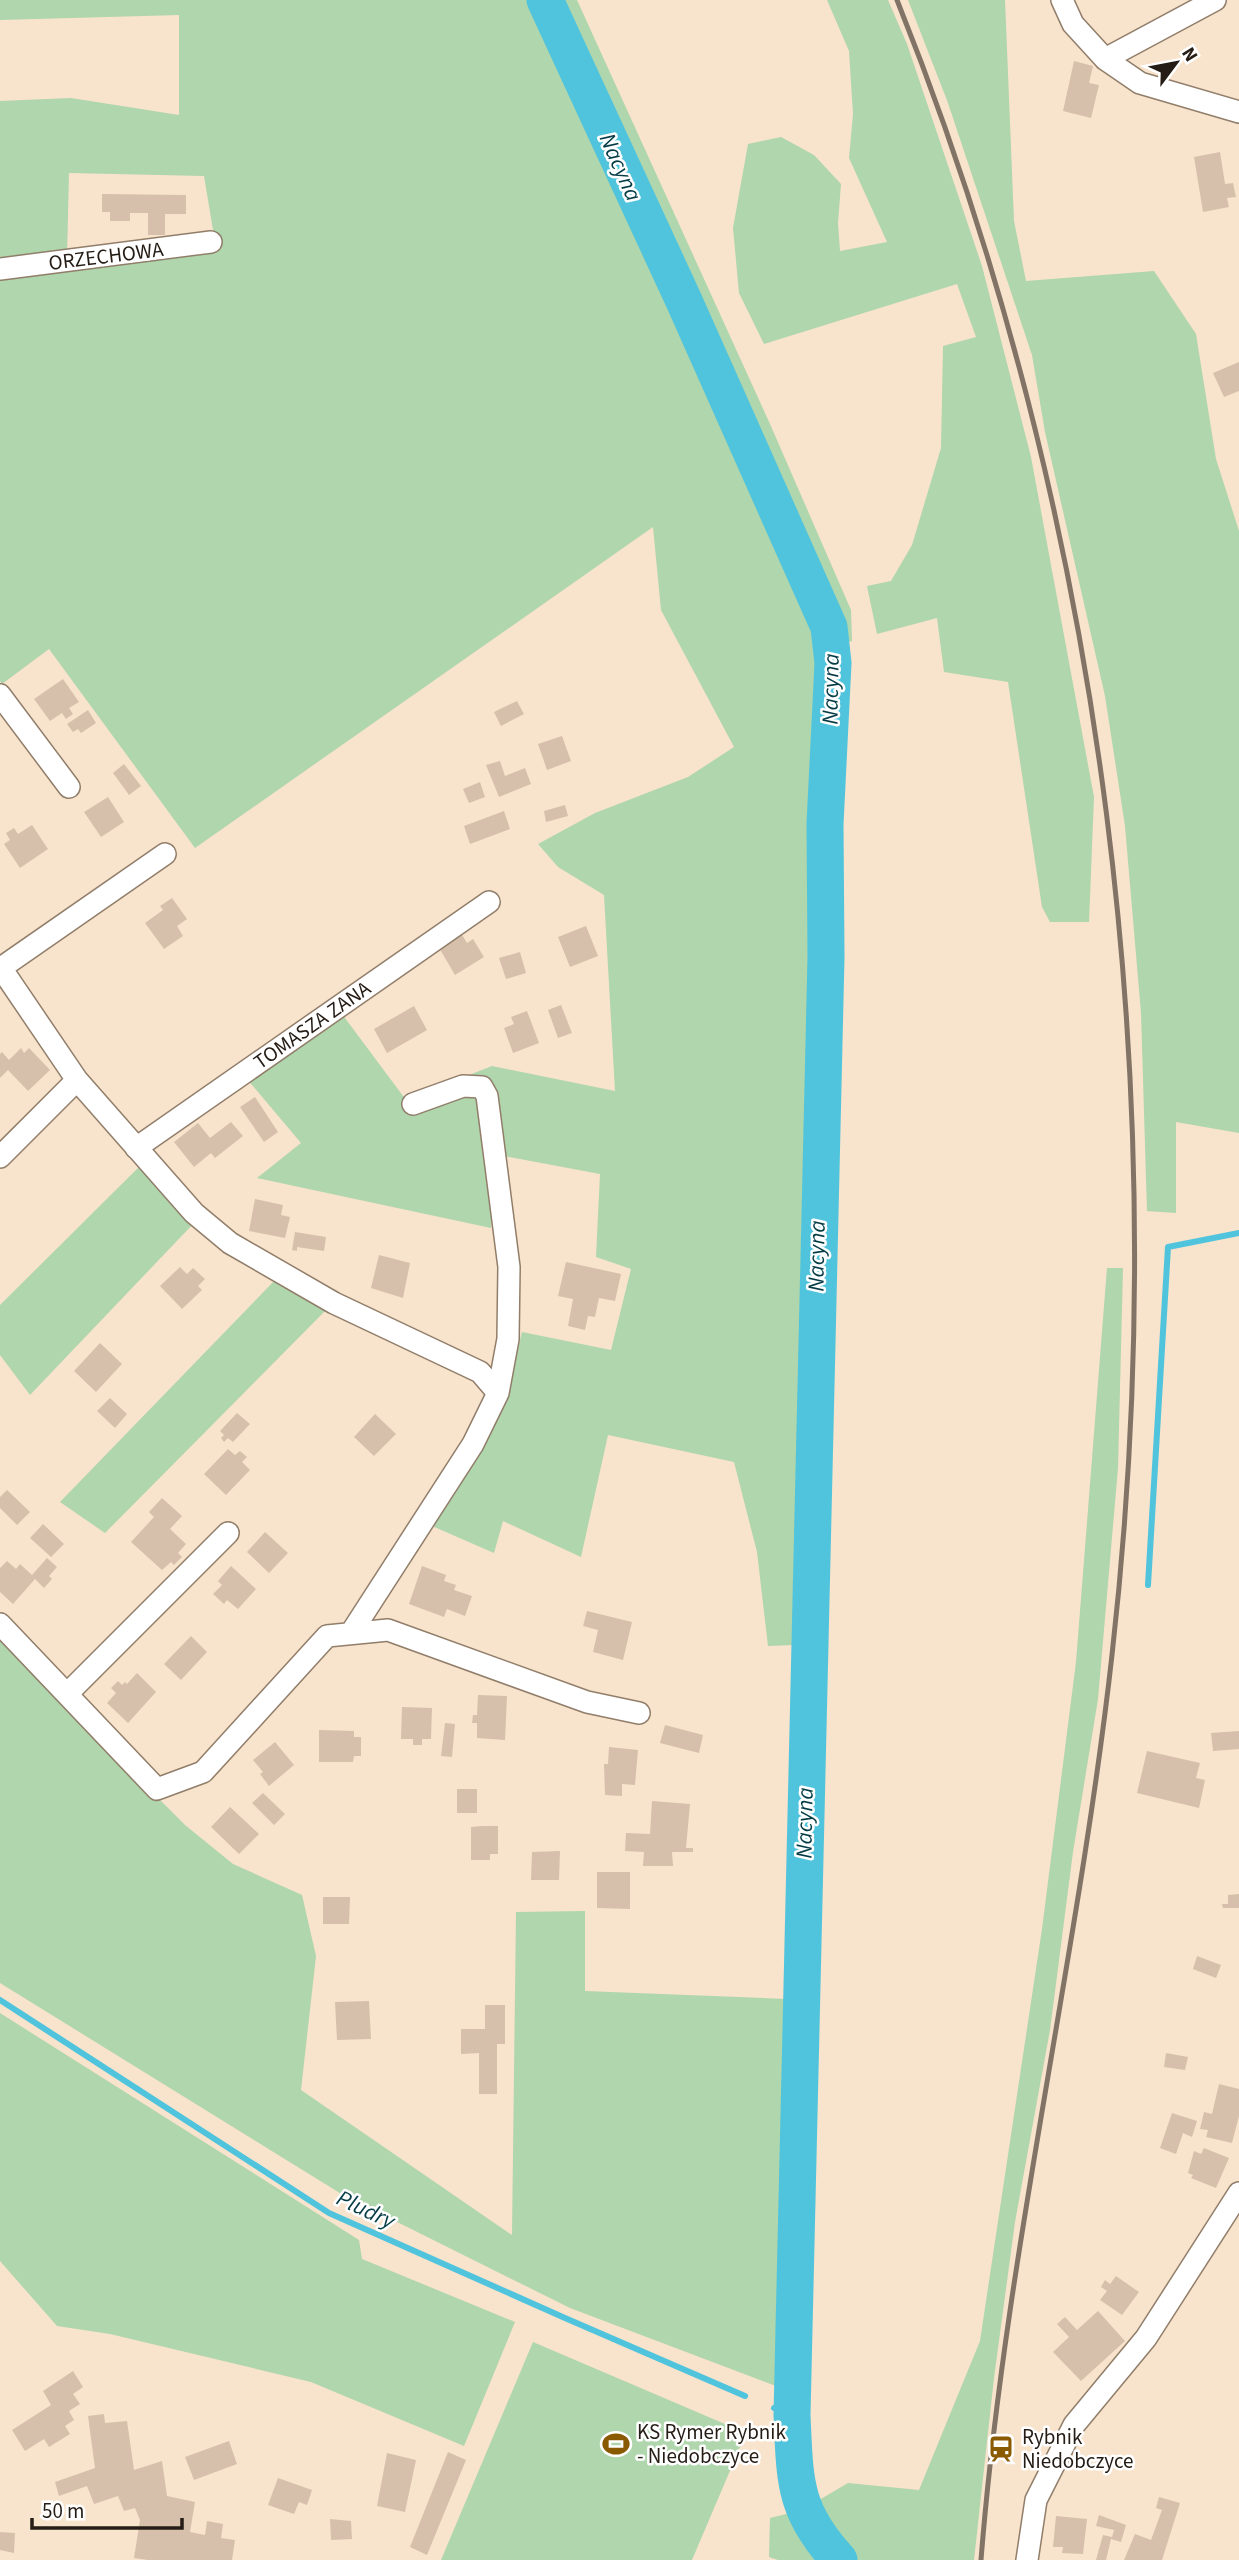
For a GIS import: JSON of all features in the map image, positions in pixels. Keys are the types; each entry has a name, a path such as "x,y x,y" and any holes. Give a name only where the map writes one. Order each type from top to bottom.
{"street":[{"path":"1062,0 1073,24 1105,59 1140,83 1239,112"},
{"path":"1105,59 1215,0"},
{"name":"ORZECHOWA","path":"0,269 211,242"},
{"path":"0,695 69,787"},
{"path":"165,854 1,968 77,1080 194,1213 230,1242 334,1303 480,1372 498,1393"},
{"name":"TOMASZA ZANA","path":"136,1148 489,902"},
{"path":"0,1157 77,1080"},
{"path":"351,1633 473,1444 498,1393 508,1339 509,1266 487,1096 482,1087 463,1086 413,1104"},
{"path":"67,1694 228,1533"},
{"path":"0,1624 158,1788 203,1772 327,1636 388,1630 587,1703 639,1713"},
{"path":"1027,2560 1036,2500 1074,2425 1146,2338 1238,2199"}],"green space":[{"path":"0,0 539,0 821,624 824,701 793,1645 768,1646 757,1552 734,1462 608,1435 581,1557 503,1521 494,1553 432,1526 509,1385 522,1332 611,1350 631,1269 596,1257 600,1174 493,1154 491,1228 257,1178 301,1143 247,1079 342,1014 406,1100 492,1066 615,1091 604,895 558,867 538,844 595,813 688,777 734,747 661,610 653,527 195,848 49,649 2,684 0,681 0,276 216,248 204,176 69,173 67,256 0,258 0,101 71,98 179,115 179,15 0,20"},
{"path":"556,0 577,0 770,424 851,610 852,641 839,645 837,625"},
{"path":"827,0 888,0 907,44 982,266 1031,457 1094,797 1089,922 1050,922 1042,907 1008,682 944,672 937,618 877,634 867,586 891,581 912,545 941,448 943,346 976,337 957,284 764,344 739,293 733,228 748,144 781,137 814,155 841,184 838,223 840,251 887,242 849,158 853,114 849,51"},
{"path":"908,0 1005,0 1014,221 1026,281 1154,271 1196,334 1216,459 1239,531 1239,1133 1176,1122 1176,1213 1147,1211 1141,1013 1125,826 1105,696 1045,432 1032,355 948,103"},
{"path":"140,1166 194,1223 30,1395 0,1355 0,1305"},
{"path":"1107,1268 1123,1268 1118,1468 1098,1699 1073,1852 1050,2030 1015,2222 974,2560 850,2560 827,2532 814,2503 848,2483 919,2490 980,2341 1042,1929 1076,1662"},
{"path":"278,1277 328,1308 105,1533 60,1502"},
{"path":"0,1639 185,1825 233,1864 302,1895 316,1956 301,2090 512,2235 516,1912 585,1911 585,1991 786,1999 776,2386 570,2308 343,2195 0,1983"},
{"path":"0,2013 359,2240 362,2259 515,2322 464,2446 311,2382 110,2334 57,2326 0,2261"},
{"name":"KS Rymer Rybnik - Niedobczyce","path":"533,2342 746,2433 692,2560 441,2560"},
{"path":"794,2512 811,2541 827,2560 778,2560 769,2557 770,2518"}],"building":[{"path":"1074,61 1093,66 1089,83 1099,85 1091,118 1063,111"},
{"path":"1220,152 1225,184 1233,183 1236,197 1227,198 1229,207 1203,212 1194,157"},
{"path":"102,194 186,195 186,214 165,214 165,235 148,235 148,213 130,213 130,221 110,221 110,212 102,212"},
{"path":"1239,362 1239,391 1224,397 1213,373"},
{"path":"63,679 79,702 69,708 73,714 66,719 62,713 50,721 34,699"},
{"path":"517,701 524,714 501,726 494,712"},
{"path":"88,710 96,723 81,733 78,729 73,732 67,724"},
{"path":"562,736 571,761 547,770 538,744"},
{"path":"500,761 505,776 525,768 531,784 499,797 486,765"},
{"path":"124,764 141,786 129,795 113,773"},
{"path":"480,782 485,797 469,803 463,789"},
{"path":"108,797 124,822 101,837 84,812"},
{"path":"565,805 568,816 546,822 544,811"},
{"path":"504,811 510,829 470,844 464,826"},
{"path":"32,825 48,849 20,868 4,844 10,840 6,833 14,828 18,834"},
{"path":"172,898 187,919 177,926 183,936 164,949 145,923 163,910 160,906"},
{"path":"586,926 598,956 570,967 558,937"},
{"path":"461,933 467,943 473,939 484,957 455,975 438,946"},
{"path":"520,952 526,973 506,979 499,958"},
{"path":"561,1005 572,1033 558,1038 548,1010"},
{"path":"414,1006 427,1030 387,1053 374,1029"},
{"path":"527,1011 539,1043 513,1053 504,1028 514,1024 511,1017"},
{"path":"21,1048 24,1053 29,1048 50,1070 28,1091 8,1070 0,1078 0,1054 2,1052 9,1060"},
{"path":"255,1097 278,1132 264,1142 240,1107"},
{"path":"231,1122 243,1136 215,1158 211,1153 194,1167 174,1142 198,1123 210,1138"},
{"path":"255,1199 283,1205 281,1215 290,1217 285,1238 249,1231"},
{"path":"295,1232 326,1237 324,1251 297,1247 297,1251 292,1250"},
{"path":"379,1255 410,1263 403,1298 371,1288"},
{"path":"566,1262 621,1274 615,1301 599,1298 595,1317 588,1316 585,1330 568,1326 573,1299 558,1296"},
{"path":"180,1267 187,1274 193,1268 205,1279 198,1286 202,1290 182,1309 160,1286"},
{"path":"100,1343 122,1364 96,1392 74,1371"},
{"path":"110,1398 127,1414 115,1428 97,1411"},
{"path":"237,1413 250,1424 233,1442 228,1438 224,1442 221,1438 224,1435 220,1431"},
{"path":"375,1414 396,1434 374,1456 354,1437"},
{"path":"228,1449 235,1455 240,1451 247,1457 242,1462 250,1470 226,1495 204,1474"},
{"path":"7,1490 30,1512 17,1525 0,1508 0,1497"},
{"path":"162,1498 182,1516 170,1529 186,1544 178,1553 182,1557 174,1565 171,1562 162,1570 131,1542 154,1517 149,1512"},
{"path":"43,1524 64,1544 51,1557 30,1538"},
{"path":"265,1532 288,1553 269,1573 247,1552"},
{"path":"47,1558 57,1567 44,1588 35,1579 13,1604 0,1592 0,1568 7,1561 16,1569 20,1564 32,1575"},
{"path":"231,1566 256,1589 238,1609 227,1600 224,1604 213,1594 222,1585 218,1581"},
{"path":"422,1566 446,1575 444,1581 456,1585 454,1590 472,1596 465,1616 447,1609 444,1617 409,1604"},
{"path":"587,1611 632,1622 623,1660 593,1652 598,1630 583,1626"},
{"path":"191,1636 207,1652 181,1680 164,1664"},
{"path":"137,1673 156,1692 128,1723 107,1703 116,1693 111,1688 118,1681 122,1685 125,1682 127,1684"},
{"path":"478,1695 507,1696 505,1740 477,1738 477,1723 472,1723 473,1715 477,1715"},
{"path":"402,1707 432,1708 431,1739 422,1739 422,1745 413,1745 413,1739 401,1739"},
{"path":"445,1723 455,1724 452,1757 441,1756"},
{"path":"665,1725 703,1735 699,1753 660,1743"},
{"path":"319,1730 354,1731 354,1737 361,1737 361,1756 354,1756 353,1762 319,1762"},
{"path":"1239,1731 1239,1749 1213,1751 1211,1733"},
{"path":"275,1742 294,1765 269,1786 260,1774 263,1772 253,1760"},
{"path":"609,1747 638,1750 635,1785 622,1784 622,1796 605,1795 604,1764 608,1764"},
{"path":"1147,1751 1200,1763 1196,1778 1205,1780 1199,1808 1137,1793"},
{"path":"457,1789 477,1789 477,1813 457,1813"},
{"path":"263,1793 285,1814 274,1825 252,1803"},
{"path":"652,1801 690,1804 686,1848 693,1848 693,1852 672,1852 673,1866 643,1866 644,1852 625,1851 626,1833 650,1834"},
{"path":"230,1807 259,1834 239,1854 211,1827"},
{"path":"498,1826 498,1854 490,1854 490,1860 471,1860 471,1827"},
{"path":"560,1851 559,1880 531,1880 532,1852"},
{"path":"597,1872 630,1872 630,1909 597,1908"},
{"path":"1239,1894 1239,1908 1223,1908 1222,1904 1228,1904 1228,1895"},
{"path":"323,1897 350,1897 349,1924 323,1924"},
{"path":"1197,1956 1221,1965 1216,1978 1193,1969"},
{"path":"369,2001 371,2039 337,2040 335,2002"},
{"path":"485,2005 505,2005 505,2044 497,2044 497,2094 479,2094 479,2053 461,2054 461,2029 485,2029"},
{"path":"1166,2053 1188,2057 1185,2070 1164,2067"},
{"path":"1219,2084 1239,2089 1239,2116 1232,2143 1206,2137 1208,2130 1200,2129 1204,2112 1212,2114"},
{"path":"1172,2113 1197,2121 1192,2137 1183,2133 1176,2154 1160,2148"},
{"path":"1204,2148 1229,2158 1216,2188 1191,2178 1193,2175 1188,2173 1194,2151 1201,2154"},
{"path":"1116,2276 1139,2292 1122,2315 1100,2300 1107,2291 1101,2287 1105,2280 1110,2284"},
{"path":"1098,2311 1125,2341 1081,2381 1053,2352 1069,2337 1057,2324 1065,2317 1077,2330"},
{"path":"73,2371 83,2387 73,2394 80,2404 69,2411 74,2420 65,2426 70,2434 49,2447 44,2439 25,2451 12,2430 51,2405 43,2391"},
{"path":"104,2414 105,2423 127,2421 134,2470 162,2461 167,2496 195,2502 190,2532 205,2535 207,2521 223,2524 221,2538 235,2540 232,2560 134,2558 140,2520 135,2508 124,2511 118,2496 94,2504 87,2486 59,2496 55,2482 95,2468 88,2416"},
{"path":"229,2441 237,2464 194,2480 185,2457"},
{"path":"448,2452 466,2460 427,2555 410,2547"},
{"path":"387,2453 416,2460 405,2512 377,2506"},
{"path":"278,2478 312,2490 307,2505 299,2502 294,2514 268,2505"},
{"path":"1159,2497 1180,2503 1162,2560 1124,2560 1135,2534 1151,2540 1162,2510 1156,2508"},
{"path":"1099,2515 1126,2525 1121,2542 1111,2539 1106,2560 1096,2560 1103,2535 1112,2537 1114,2530 1096,2526"},
{"path":"1056,2516 1087,2519 1083,2554 1062,2553 1063,2547 1053,2547"},
{"path":"330,2519 351,2521 352,2539 331,2540"},
{"path":"0,2532 15,2533 14,2553 0,2550"}],"waterway":[{"name":"Nacyna","path":"545,0 684,301 829,627 833,663 825,824 826,957 792,2415 799,2493 813,2525 839,2560"},
{"path":"1148,1585 1168,1247 1239,1233"},
{"path":"806,1819 820,1811"},
{"name":"Pludry","path":"0,2000 329,2213 745,2396"},
{"name":"Pludry","path":"774,2408 792,2415"}],"railway":[{"path":"897,0 969,198 1028,400 1073,606 1106,814 1127,1024 1134,1235 1129,1445 1112,1655 1081,1881 1007,2333 981,2560"}],"place":[{"name":"KS Rymer Rybnik - Niedobczyce","path":"616,2444"},
{"name":"Rybnik Niedobczyce","path":"1001,2449"}]}
